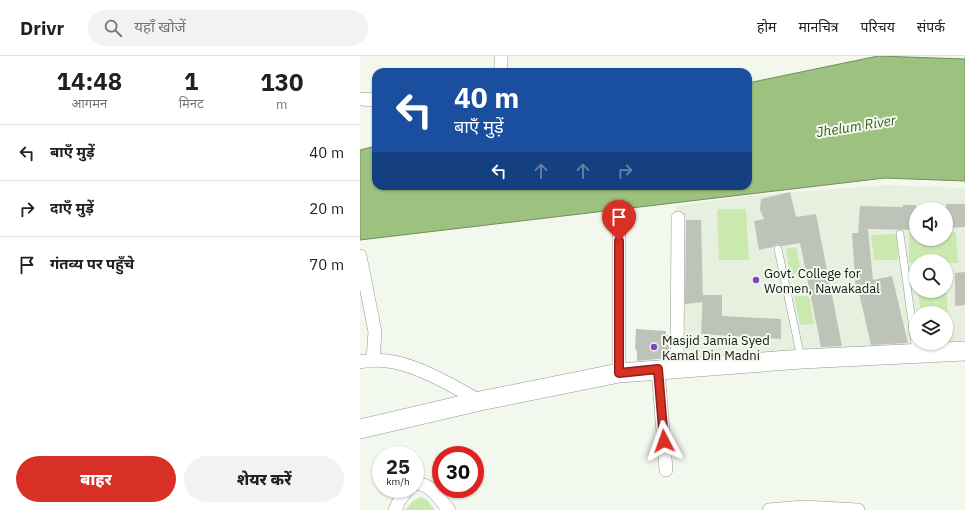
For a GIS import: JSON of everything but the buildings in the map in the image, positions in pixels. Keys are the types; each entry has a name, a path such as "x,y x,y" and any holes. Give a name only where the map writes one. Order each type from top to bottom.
{"street":[{"path":"501,56 501,68"},
{"path":"360,100 372,100"},
{"path":"677,368 678,218"},
{"path":"619,226 619,373"},
{"path":"360,256 375,332 366,361 402,365 439,378 480,401"},
{"path":"360,429 480,401 619,373 658,369 965,351"},
{"path":"658,369 666,470"},
{"path":"424,485 427,486 449,510"},
{"path":"395,510 401,498"},
{"path":"769,510 803,508 858,510"}],"lane":[{"path":"900,234 916,355"},
{"path":"778,249 802,360"}],"shaded area":[{"name":"Govt. College for Women, Nawakadal","path":"887,185 965,188 965,344 953,345 953,306 909,306 909,348 680,365 675,206 747,196"},
{"path":"717,209 746,209 749,260 719,260"},
{"path":"953,232 956,232 958,263 953,263 953,254 909,254 909,246 953,246"},
{"path":"897,234 898,260 874,260 871,235"},
{"path":"796,247 801,272 790,275 786,249"},
{"path":"794,296 809,296 814,324 800,325"},
{"path":"919,298 947,298 947,306 920,306"},
{"path":"423,498 427,500 435,510 405,510 414,500"}],"water":[{"name":"Jhelum River","path":"878,56 965,59 965,181 885,178 360,240 360,150 372,147 372,190 752,190 752,82"}],"place":[{"name":"Govt. College for Women, Nawakadal","path":"756,280"},
{"name":"Masjid Jamia Syed Kamal Din Madni","path":"654,347"}],"route":[{"path":"619,241 619,373 658,369 664,441"}]}
